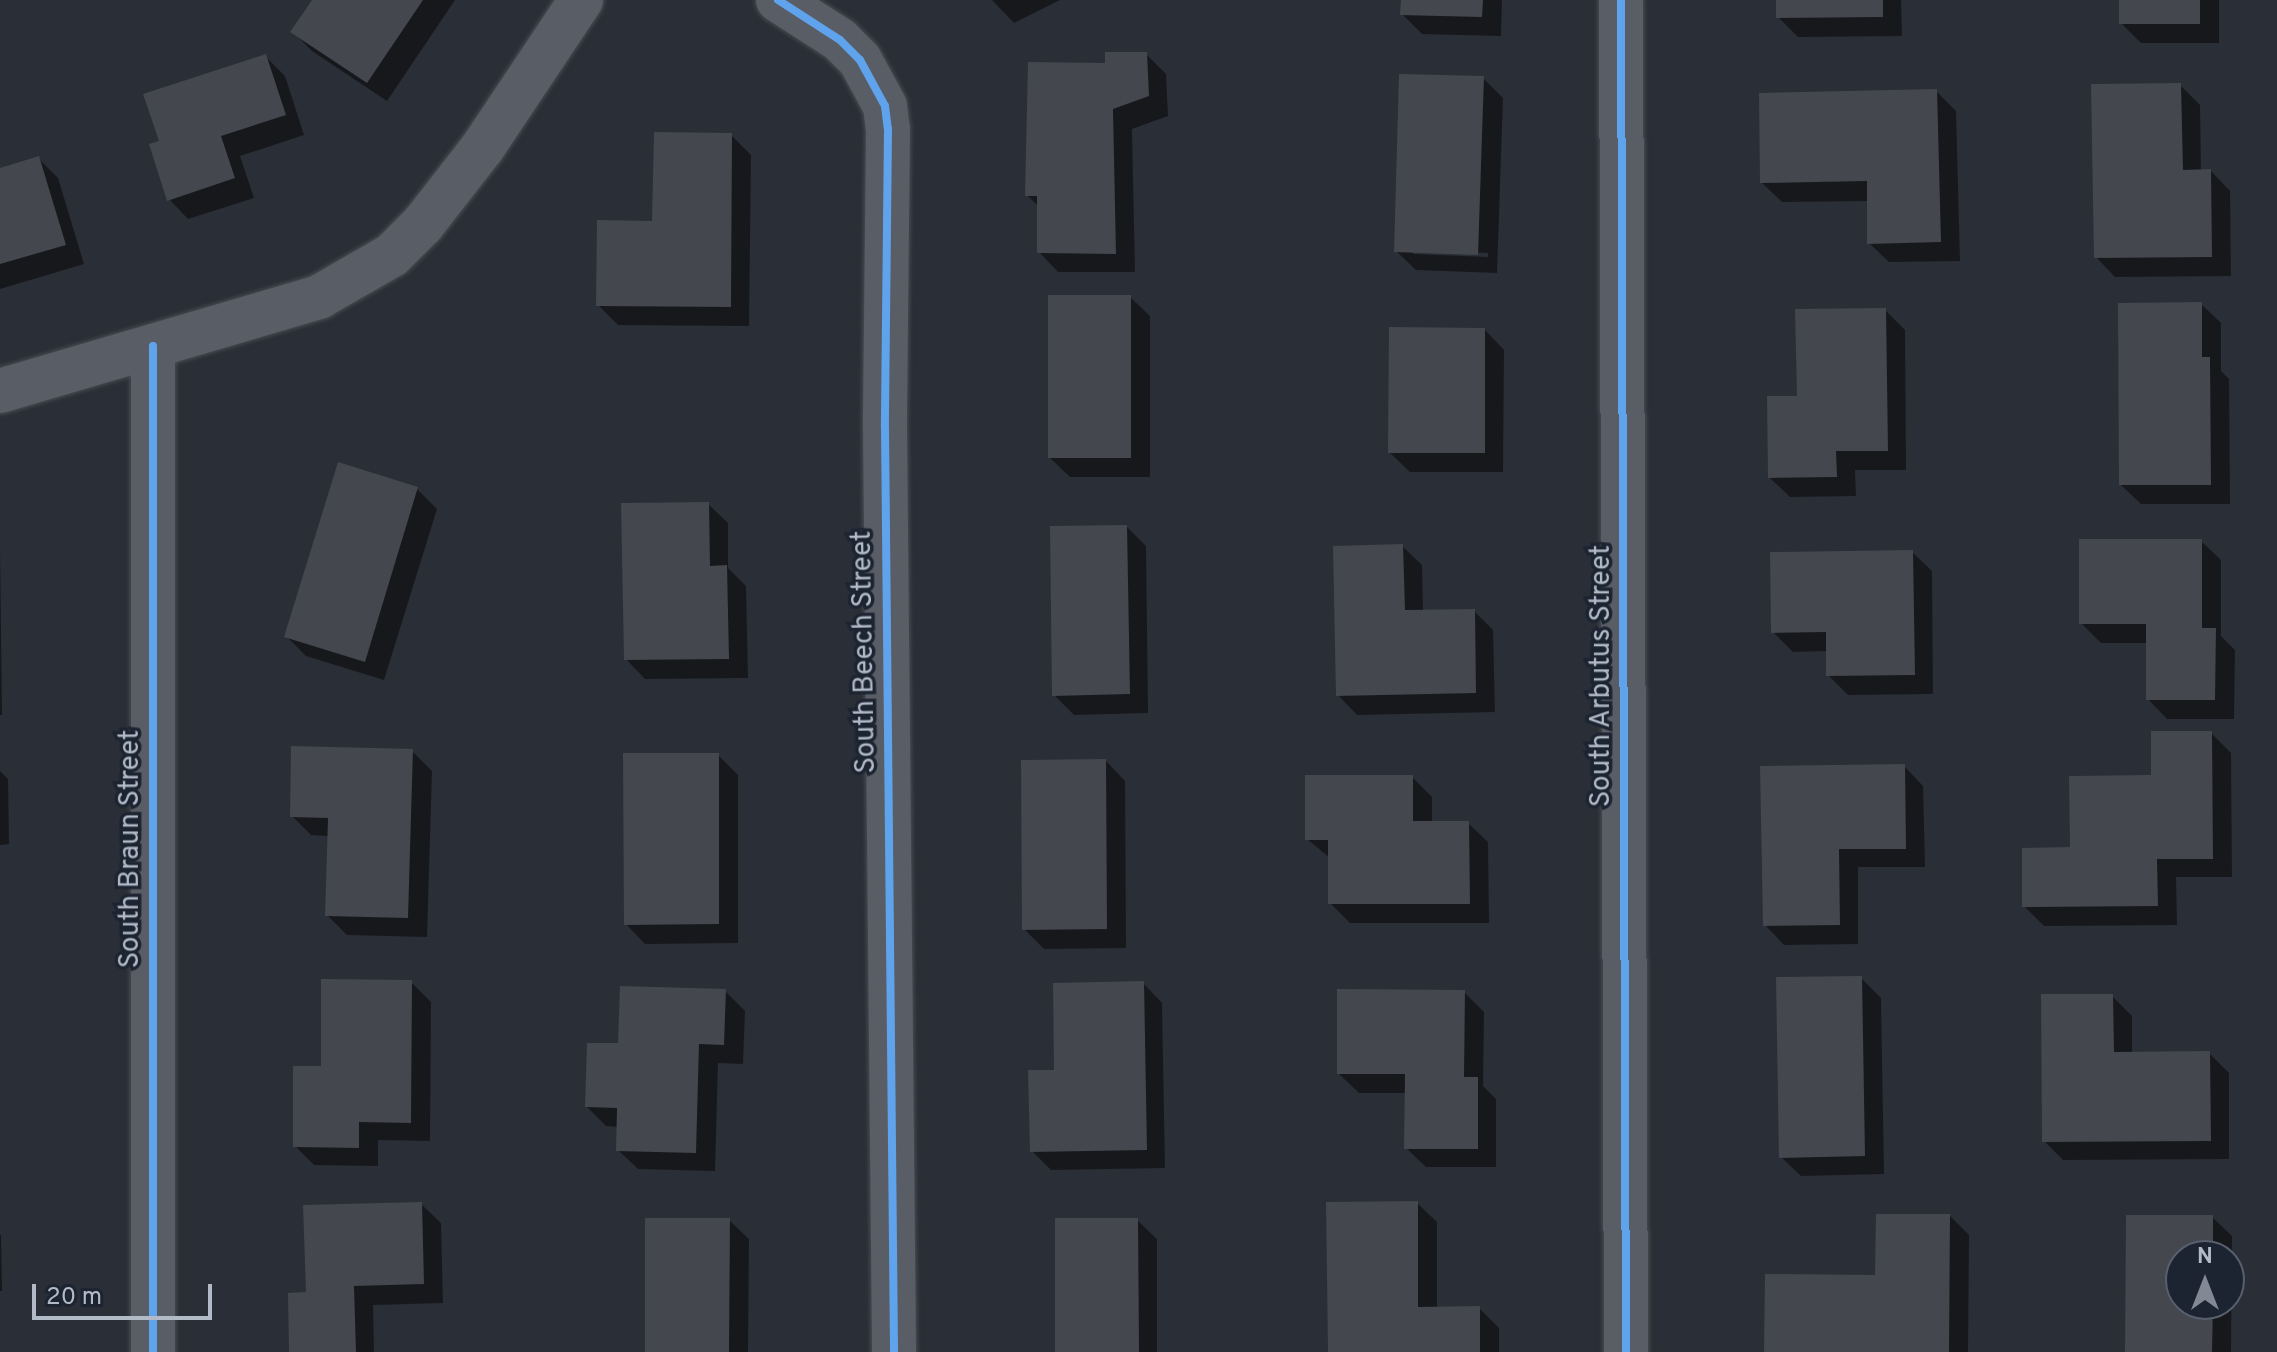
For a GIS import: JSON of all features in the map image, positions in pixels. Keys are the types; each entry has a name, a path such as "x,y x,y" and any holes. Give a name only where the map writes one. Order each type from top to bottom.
{"street":[{"path":"0,391 319,297 392,255 423,224 483,147 581,0"},
{"name":"South Beech Street","path":"778,0 821,26 860,60 885,106 888,129 885,428 894,1352"},
{"name":"South Arbutus Street","path":"1621,0 1626,1352"},
{"name":"South Braun Street","path":"153,346 153,1352"}],"building":[{"path":"312,0 423,0 367,83 290,32"},
{"path":"1401,0 1483,0 1482,17 1400,15"},
{"path":"1776,0 1883,0 1883,17 1776,18"},
{"path":"2119,0 2200,0 2200,24 2119,24"},
{"path":"1105,52 1147,52 1149,96 1113,109 1116,254 1037,253 1037,196 1025,196 1028,62 1105,63"},
{"path":"266,54 286,115 221,136 235,178 167,201 149,144 159,141 143,94"},
{"path":"1399,74 1484,76 1478,255 1394,252"},
{"path":"2181,83 2183,170 2211,169 2212,257 2094,258 2091,84"},
{"path":"1937,89 1941,242 1867,244 1867,181 1760,183 1759,93"},
{"path":"654,132 732,133 731,307 596,306 597,220 652,221"},
{"path":"39,156 66,245 0,264 0,168"},
{"path":"1048,295 1131,295 1131,458 1048,458"},
{"path":"2202,302 2202,357 2210,357 2211,485 2119,485 2118,303"},
{"path":"1886,308 1888,451 1836,451 1837,477 1768,478 1767,396 1797,396 1795,309"},
{"path":"1389,327 1485,328 1485,453 1388,453"},
{"path":"338,462 418,487 365,662 284,637"},
{"path":"709,502 710,566 727,565 729,659 624,660 621,503"},
{"path":"1127,525 1130,694 1052,696 1050,526"},
{"path":"2079,539 2202,539 2202,628 2216,628 2215,700 2146,700 2146,624 2079,624"},
{"path":"1403,544 1405,610 1475,609 1476,693 1336,696 1333,546"},
{"path":"1913,550 1915,675 1826,676 1826,632 1771,633 1770,552"},
{"path":"2151,731 2212,731 2213,859 2157,859 2158,906 2022,907 2022,848 2070,847 2069,776 2151,775"},
{"path":"291,746 413,749 408,918 325,916 328,818 290,817"},
{"path":"623,753 719,753 719,924 624,925"},
{"path":"1106,759 1107,929 1022,930 1021,760"},
{"path":"1905,764 1906,849 1839,849 1840,925 1763,926 1760,766"},
{"path":"1305,775 1413,775 1413,821 1469,821 1470,904 1328,904 1328,840 1305,840"},
{"path":"1862,976 1865,1156 1779,1158 1776,977"},
{"path":"321,979 412,980 411,1123 359,1122 359,1148 293,1147 293,1066 321,1066"},
{"path":"1144,981 1147,1150 1030,1152 1028,1070 1054,1070 1053,983"},
{"path":"620,986 726,989 724,1045 699,1044 696,1153 616,1151 617,1108 585,1107 587,1043 618,1043"},
{"path":"1337,989 1465,990 1464,1077 1478,1077 1478,1149 1404,1149 1405,1074 1337,1074"},
{"path":"2041,994 2113,994 2114,1052 2210,1051 2211,1141 2042,1142"},
{"path":"1418,1201 1418,1307 1480,1306 1480,1352 1328,1352 1326,1202"},
{"path":"422,1202 424,1284 354,1286 356,1352 289,1352 288,1293 306,1292 303,1205"},
{"path":"1876,1214 1950,1214 1949,1352 1764,1352 1765,1274 1875,1275"},
{"path":"2126,1215 2213,1215 2213,1240 2165,1240 2165,1320 2213,1320 2212,1352 2125,1352"},
{"path":"645,1218 730,1218 729,1352 645,1352"},
{"path":"1055,1218 1138,1218 1139,1352 1055,1352"}],"cycle path":[{"path":"778,0 840,40 860,60 885,106 888,129 885,428 894,1352"},
{"path":"1621,0 1626,1352"},
{"path":"153,346 153,1352"}]}
